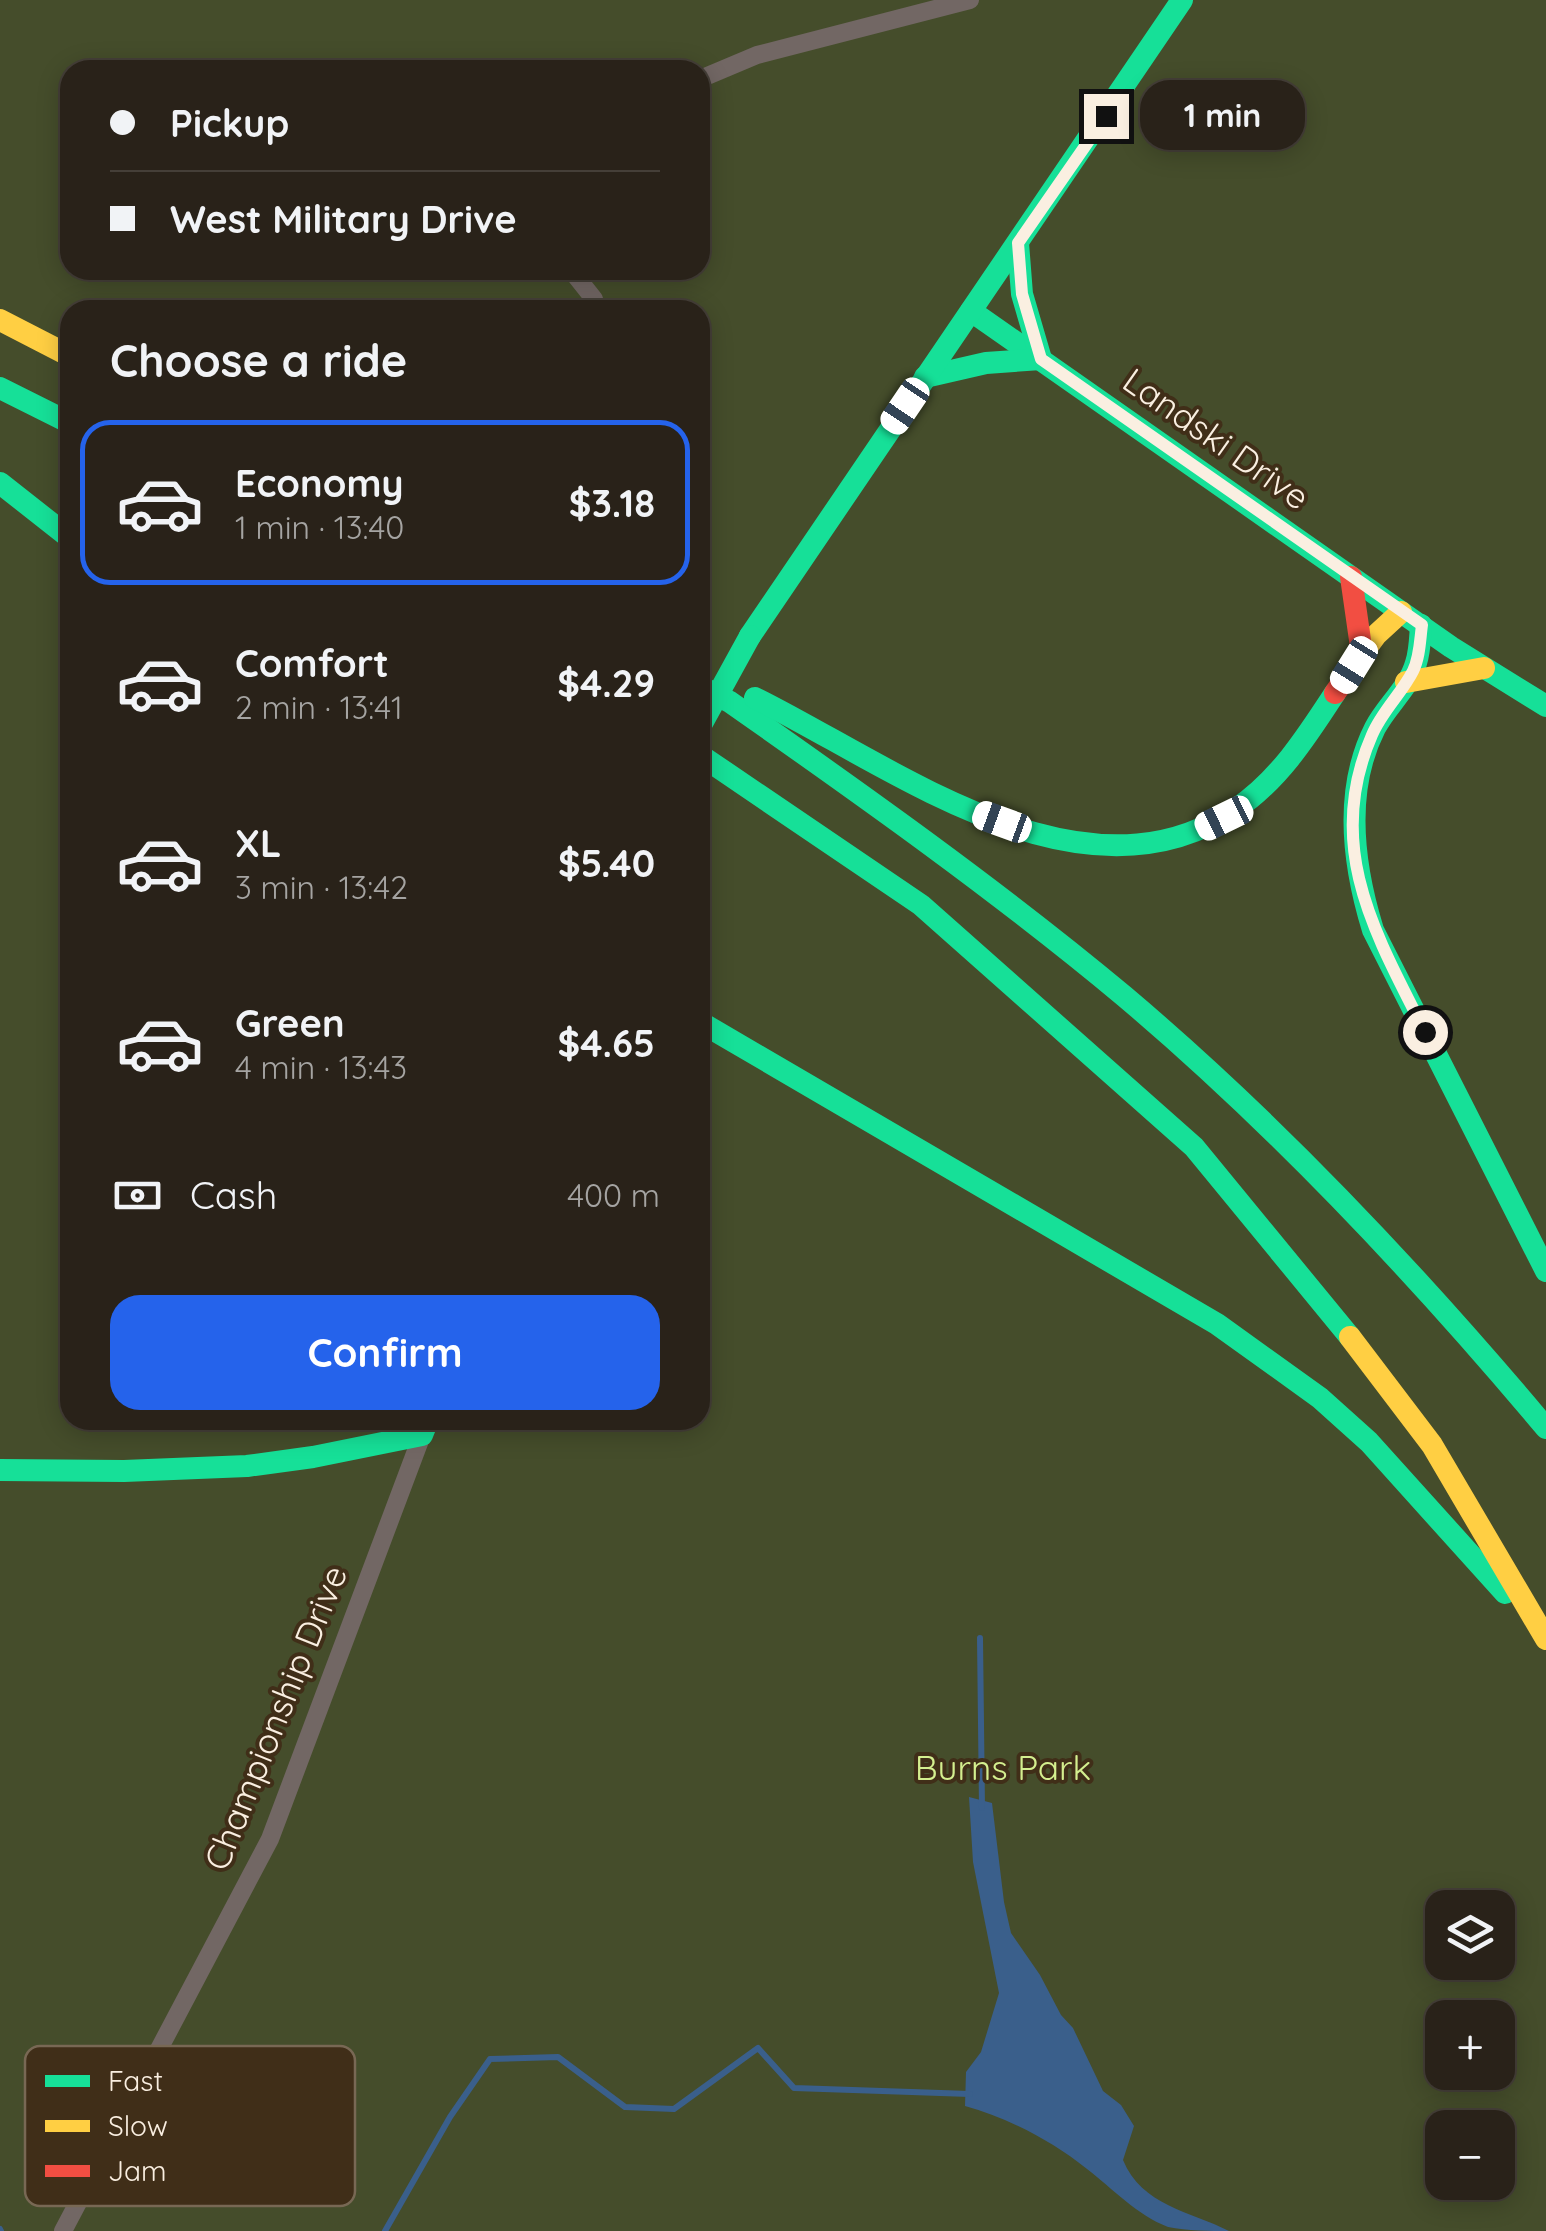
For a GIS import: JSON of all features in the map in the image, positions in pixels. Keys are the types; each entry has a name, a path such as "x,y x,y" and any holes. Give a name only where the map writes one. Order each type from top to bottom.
{"main road":[{"path":"710,708 750,636 1182,0"},
{"path":"924,377 986,363 1041,359 1022,294 1018,243"},
{"name":"Landski Drive","path":"970,311 1401,612 1546,706"},
{"path":"0,320 60,351"},
{"path":"0,388 60,418"},
{"path":"0,483 60,530"},
{"path":"1351,577 1362,654"},
{"path":"730,702 756,698 931,795 1038,835 1113,846 1142,844 1175,838 1212,824 1242,806 1270,782 1376,634 1401,612"},
{"path":"1422,625 1417,660 1378,724 1363,762 1354,818 1357,876 1373,930 1546,1271"},
{"path":"1406,682 1484,668"},
{"path":"710,691 967,872 1148,1018 1360,1216 1546,1428"},
{"path":"710,762 921,905 1194,1147 1324,1302 1432,1445 1544,1636"},
{"path":"710,1028 1217,1324 1280,1367 1369,1442 1544,1636"},
{"path":"0,1470 247,1466 302,1459 417,1430"}],"street":[{"path":"710,75 757,55 970,0"},
{"path":"579,280 594,300"},
{"name":"Championship Drive","path":"161,2046 270,1840 424,1430"},
{"name":"Championship Drive","path":"63,2231 76,2206"}],"green space":[{"name":"Burns Park","path":"0,0 1546,0 1546,2231 0,2231"}],"water":[{"path":"969,1797 992,1803 1011,1933 1073,2028 1103,2091 1121,2105 1134,2126 1123,2160 1131,2175 1142,2188 1168,2205 1229,2231 1183,2229 1157,2222 1044,2140 965,2106 966,2072 981,2052 999,1993 973,1862"}],"waterway":[{"path":"980,1638 982,1808"},
{"path":"385,2231 450,2117 490,2059 558,2057 625,2107 674,2109 758,2048 794,2088 970,2094"}],"traffic: fast":[{"path":"750,636 1182,0"},
{"path":"925,377 986,363 1041,359 1022,294 1018,243"},
{"path":"971,311 1451,647 1546,706"},
{"path":"0,388 60,418"},
{"path":"0,483 60,530"},
{"path":"1421,625 1413,672 1375,728 1358,777 1355,828 1360,880 1373,930 1546,1271"},
{"path":"710,709 750,636"},
{"path":"710,691 979,882 1181,1046 1344,1203 1447,1313 1546,1428"},
{"path":"755,698 927,790 989,818 1052,838 1115,845 1177,837 1236,809 1279,771 1335,693"},
{"path":"710,762 921,905 1194,1147 1350,1337"},
{"path":"710,1028 1217,1324 1320,1398 1369,1442 1505,1593"},
{"path":"0,1470 124,1471 247,1466 422,1435 424,1430"}],"traffic: slow":[{"path":"0,320 60,351"},
{"path":"1362,654 1401,612"},
{"path":"1406,682 1484,668"},
{"path":"1350,1337 1432,1445 1546,1639"}],"traffic: jam":[{"path":"1335,693 1362,654 1351,577"}],"route":[{"path":"1106,116 1018,243 1022,294 1041,359 1422,625 1414,670 1384,712 1363,762 1355,797 1354,845 1357,876 1373,930 1425,1032"}]}
